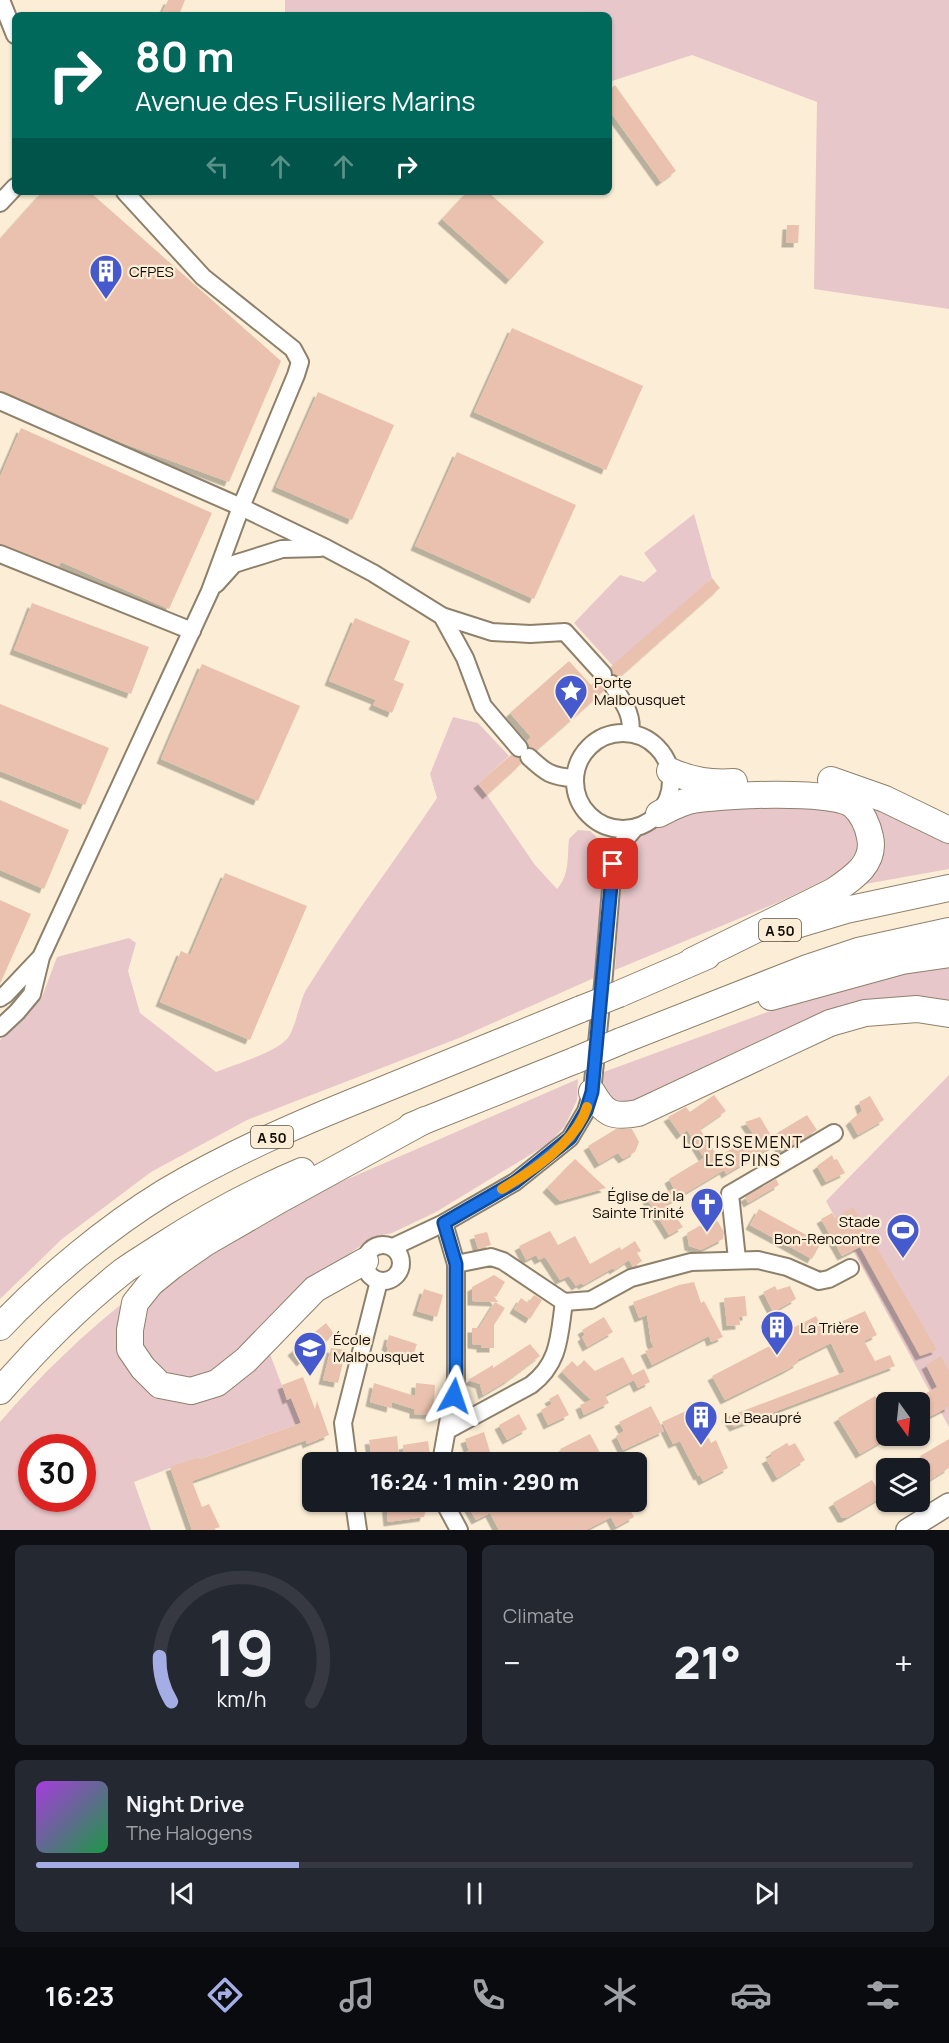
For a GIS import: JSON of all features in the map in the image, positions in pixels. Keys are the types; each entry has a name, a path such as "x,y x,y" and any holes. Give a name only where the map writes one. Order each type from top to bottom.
{"highway":[{"path":"670,771 696,781 715,783 798,778 832,780 885,799 949,830"},
{"path":"659,814 672,807 699,800 797,794 819,795 839,798 852,804 862,816 871,841 870,853 863,868 834,891 767,922 692,961"},
{"name":"A 50","path":"0,1327 49,1280 107,1232 164,1193 232,1155 305,1122 619,994 692,961 785,928 846,910 949,888"},
{"path":"0,1391 23,1364 72,1316 123,1272 199,1221 264,1187 621,1041 817,965 858,951 949,931"},
{"path":"649,1030 902,962 949,954"},
{"path":"592,1092 602,1109 613,1115 638,1113 830,1023 865,1013 917,1009 949,1014"},
{"path":"372,1271 315,1288 246,1360 217,1383 191,1391 160,1385 143,1368 130,1349 130,1330 135,1303 151,1283 172,1266 205,1243 271,1204 425,1120"}],"main road":[{"path":"907,1530 949,1504"}],"street":[{"path":"1,0 12,28"},
{"path":"0,203 12,190"},
{"path":"0,1028 32,994 41,957 210,591 241,507 300,362 293,349 203,277 128,195"},
{"path":"0,401 241,507 326,548 373,573 442,616 492,632 530,634 565,632 607,679 630,714 632,724 630,733"},
{"path":"0,414 20,410"},
{"path":"210,591 234,564 282,549 326,548"},
{"path":"0,554 192,631"},
{"path":"442,616 465,658 483,706 524,752 546,772 557,777 574,778"},
{"path":"616,733 630,733 654,744 661,752 670,771 670,794 659,814 633,829 610,829 600,824 584,812 575,791 574,778 580,759 592,743 603,736 616,733"},
{"path":"600,824 613,864"},
{"path":"393,1247 444,1223 515,1182 570,1138 586,1111 592,1092 613,864 618,848 633,829"},
{"path":"0,998 41,957"},
{"path":"737,1259 730,1194 834,1133"},
{"path":"443,1452 456,1379 456,1264 444,1223"},
{"path":"347,1452 343,1423 372,1271 369,1253 376,1246 382,1245 393,1247 398,1251 401,1258 399,1273 389,1280 372,1271"},
{"path":"456,1264 491,1257 503,1261 564,1302 591,1300 631,1278 691,1262 758,1260 787,1267 819,1281 829,1279 850,1268"},
{"path":"448,1430 542,1377 552,1363 558,1345 564,1302"},
{"path":"355,1512 358,1530"},
{"path":"449,1512 459,1530"}],"shaded area":[{"path":"285,0 949,0 949,309 814,289 817,102 692,55 612,81 612,12 285,12"},
{"path":"694,514 712,578 613,666 574,623 620,575 644,582 657,571 644,553"},
{"path":"453,717 478,723 509,756 478,784 535,865 557,889 566,872 569,839 578,830 590,831 602,842 605,860 594,978 459,1038 247,1120 151,1172 62,1239 0,1299 0,1040 42,997 57,957 129,938 136,943 128,971 140,1013 216,1072 272,1050 289,1036 306,990 437,798 430,774"},
{"path":"794,801 846,813 858,832 857,851 841,872 779,902 615,970 622,860 627,843 660,826 676,812"},
{"path":"871,805 949,838 949,869 854,886"},
{"path":"949,963 949,1006 927,1002 625,1107 609,1098 605,1090 601,1073 836,987"},
{"name":"Stade Bon-Rencontre","path":"949,1075 949,1427 930,1392 826,1201"},
{"path":"578,1079 577,1100 565,1126 548,1144 436,1212 392,1233 373,1237 308,1278 228,1359 208,1373 189,1378 167,1374 153,1363 143,1347 139,1330 143,1306 166,1280 251,1221"},
{"path":"133,1295 122,1314 161,1393 268,1349 287,1399 291,1398 301,1423 200,1459 199,1457 134,1482 151,1530 0,1530 0,1422 64,1355"}],"building":[{"path":"168,0 185,0 180,12 162,12"},
{"path":"615,85 676,171 661,182 612,114 612,88"},
{"name":"CFPES","path":"39,195 93,195 281,361 229,482 125,444 0,391 0,239"},
{"path":"464,195 491,195 544,242 510,280 442,219"},
{"path":"787,225 799,225 798,243 786,243"},
{"path":"512,328 643,386 606,470 474,412"},
{"path":"318,392 394,425 352,520 276,487"},
{"path":"21,428 212,513 169,609 61,562 59,566 0,544 0,477"},
{"path":"457,452 576,505 534,599 415,546"},
{"path":"712,578 720,588 620,677 613,674 611,667"},
{"path":"32,603 149,647 131,694 14,650"},
{"path":"355,618 410,641 394,680 404,684 392,713 373,705 376,700 329,681"},
{"path":"569,661 591,685 595,681 602,684 604,691 537,750 529,747 527,741 531,737 510,713"},
{"path":"202,664 300,706 258,801 161,759"},
{"path":"0,704 109,748 85,805 0,771"},
{"path":"511,755 519,758 521,764 487,795 478,784"},
{"path":"0,800 69,830 44,889 0,870"},
{"path":"225,873 307,906 250,1040 160,1002 181,951 190,955"},
{"path":"0,900 31,914 0,984"},
{"path":"714,1095 726,1111 700,1129 718,1157 754,1135 745,1122 760,1117 776,1144 726,1174 724,1170 667,1204 683,1227 669,1235 647,1199 674,1189 669,1179 704,1158 687,1130 681,1135 668,1117 686,1107 690,1112"},
{"path":"870,1096 884,1120 858,1135 850,1121 862,1111 859,1102"},
{"path":"807,1115 817,1130 782,1151 772,1136"},
{"path":"616,1129 632,1129 639,1142 635,1152 623,1159 618,1153 599,1164 588,1146"},
{"path":"832,1155 845,1173 826,1182 817,1166"},
{"path":"575,1159 606,1188 560,1201 547,1188"},
{"path":"776,1179 779,1185 748,1203 745,1197"},
{"path":"853,1207 937,1350 920,1356 860,1247 842,1256 821,1219 832,1213 835,1218"},
{"path":"759,1209 821,1243 812,1259 750,1225"},
{"name":"Église de la Sainte Trinité","path":"715,1217 724,1232 723,1239 701,1250 689,1246 687,1233"},
{"path":"550,1231 558,1245 575,1236 590,1264 635,1241 641,1251 637,1253 642,1261 633,1267 629,1260 614,1270 613,1268 583,1285 581,1283 576,1286 569,1276 560,1280 545,1257 539,1260 536,1255 526,1260 519,1246"},
{"path":"487,1232 491,1245 478,1249 474,1235"},
{"path":"494,1275 505,1282 496,1297 493,1295 498,1302 472,1301 472,1287"},
{"path":"694,1282 701,1303 704,1301 723,1337 711,1342 709,1336 652,1365 645,1351 654,1347 651,1342 647,1315 639,1318 633,1302 679,1285"},
{"path":"775,1286 777,1290 790,1286 796,1299 773,1312 763,1292"},
{"path":"424,1289 443,1295 437,1317 417,1311"},
{"path":"534,1295 542,1300 530,1319 514,1309 521,1298 528,1303"},
{"path":"745,1296 747,1316 739,1317 740,1325 727,1326 724,1298"},
{"path":"495,1302 505,1308 494,1325 494,1348 481,1348 481,1345 472,1344 472,1328 479,1328"},
{"path":"865,1311 877,1335 864,1341 875,1361 890,1355 895,1366 734,1427 727,1417 845,1372 831,1343 797,1360 798,1363 786,1370 725,1400 712,1376 785,1338 783,1333 816,1316 823,1330"},
{"path":"604,1317 613,1332 587,1347 582,1337 585,1335 582,1330"},
{"path":"326,1323 334,1334 301,1362 292,1351"},
{"path":"389,1335 417,1344 413,1356 407,1354 405,1361 386,1355"},
{"path":"530,1344 540,1356 483,1395 480,1384 468,1380 493,1365 493,1368"},
{"path":"331,1348 346,1350 338,1383 323,1380"},
{"path":"941,1356 949,1371 949,1407 930,1416 930,1392 928,1392 937,1387 926,1365"},
{"path":"623,1357 632,1375 644,1369 650,1382 638,1388 634,1380 605,1395 609,1403 584,1415 580,1405 591,1400 562,1372 572,1361 578,1367 584,1360 595,1371"},
{"path":"303,1377 315,1409 317,1401 329,1435 307,1444 306,1440 192,1481 202,1507 209,1504 220,1527 211,1530 192,1530 170,1467 199,1457 200,1459 301,1423 291,1398 287,1400 282,1385"},
{"path":"374,1383 415,1396 416,1383 435,1385 433,1415 414,1414 414,1409 392,1402 391,1408 370,1402"},
{"path":"558,1394 569,1415 548,1425 541,1410 552,1404 549,1399"},
{"path":"875,1396 876,1445 860,1454 838,1418"},
{"path":"651,1406 664,1431 623,1450 616,1436 624,1431 619,1422"},
{"name":"Le Beaupré","path":"695,1408 711,1443 716,1440 728,1468 703,1481 700,1475 698,1476 680,1441 673,1444 662,1422"},
{"path":"519,1414 527,1429 507,1440 499,1425"},
{"path":"484,1432 490,1452 466,1452 469,1451 465,1439"},
{"path":"590,1434 600,1452 562,1452 560,1449"},
{"path":"397,1436 399,1452 371,1452 369,1440"},
{"path":"949,1439 949,1468 930,1480 930,1458 920,1456"},
{"path":"428,1441 430,1452 404,1452 403,1445"},
{"path":"787,1443 789,1446 795,1443 805,1460 777,1478 766,1459 772,1456 770,1453"},
{"path":"872,1480 876,1487 876,1500 846,1518 842,1518 833,1503"},
{"path":"387,1512 425,1512 424,1517 388,1522"},
{"path":"472,1512 631,1512 634,1517 616,1527 611,1517 586,1530 499,1530 490,1513 476,1520"}],"slow traffic":[{"path":"502,1189 542,1162 570,1138 587,1107"}],"place":[{"name":"CFPES","path":"106,300"},
{"name":"Porte Malbousquet","path":"571,720"},
{"name":"Église de la Sainte Trinité","path":"707,1233"},
{"name":"Stade Bon-Rencontre","path":"903,1259"},
{"name":"La Trière","path":"777,1356"},
{"name":"École Malbousquet","path":"310,1377"},
{"name":"Le Beaupré","path":"701,1446"}],"district":[{"name":"LOTISSEMENT LES PINS","path":"743,1151"}],"route":[{"path":"454,1396 456,1264 444,1223 515,1182 542,1162 570,1138 586,1111 592,1092 613,864"}]}
